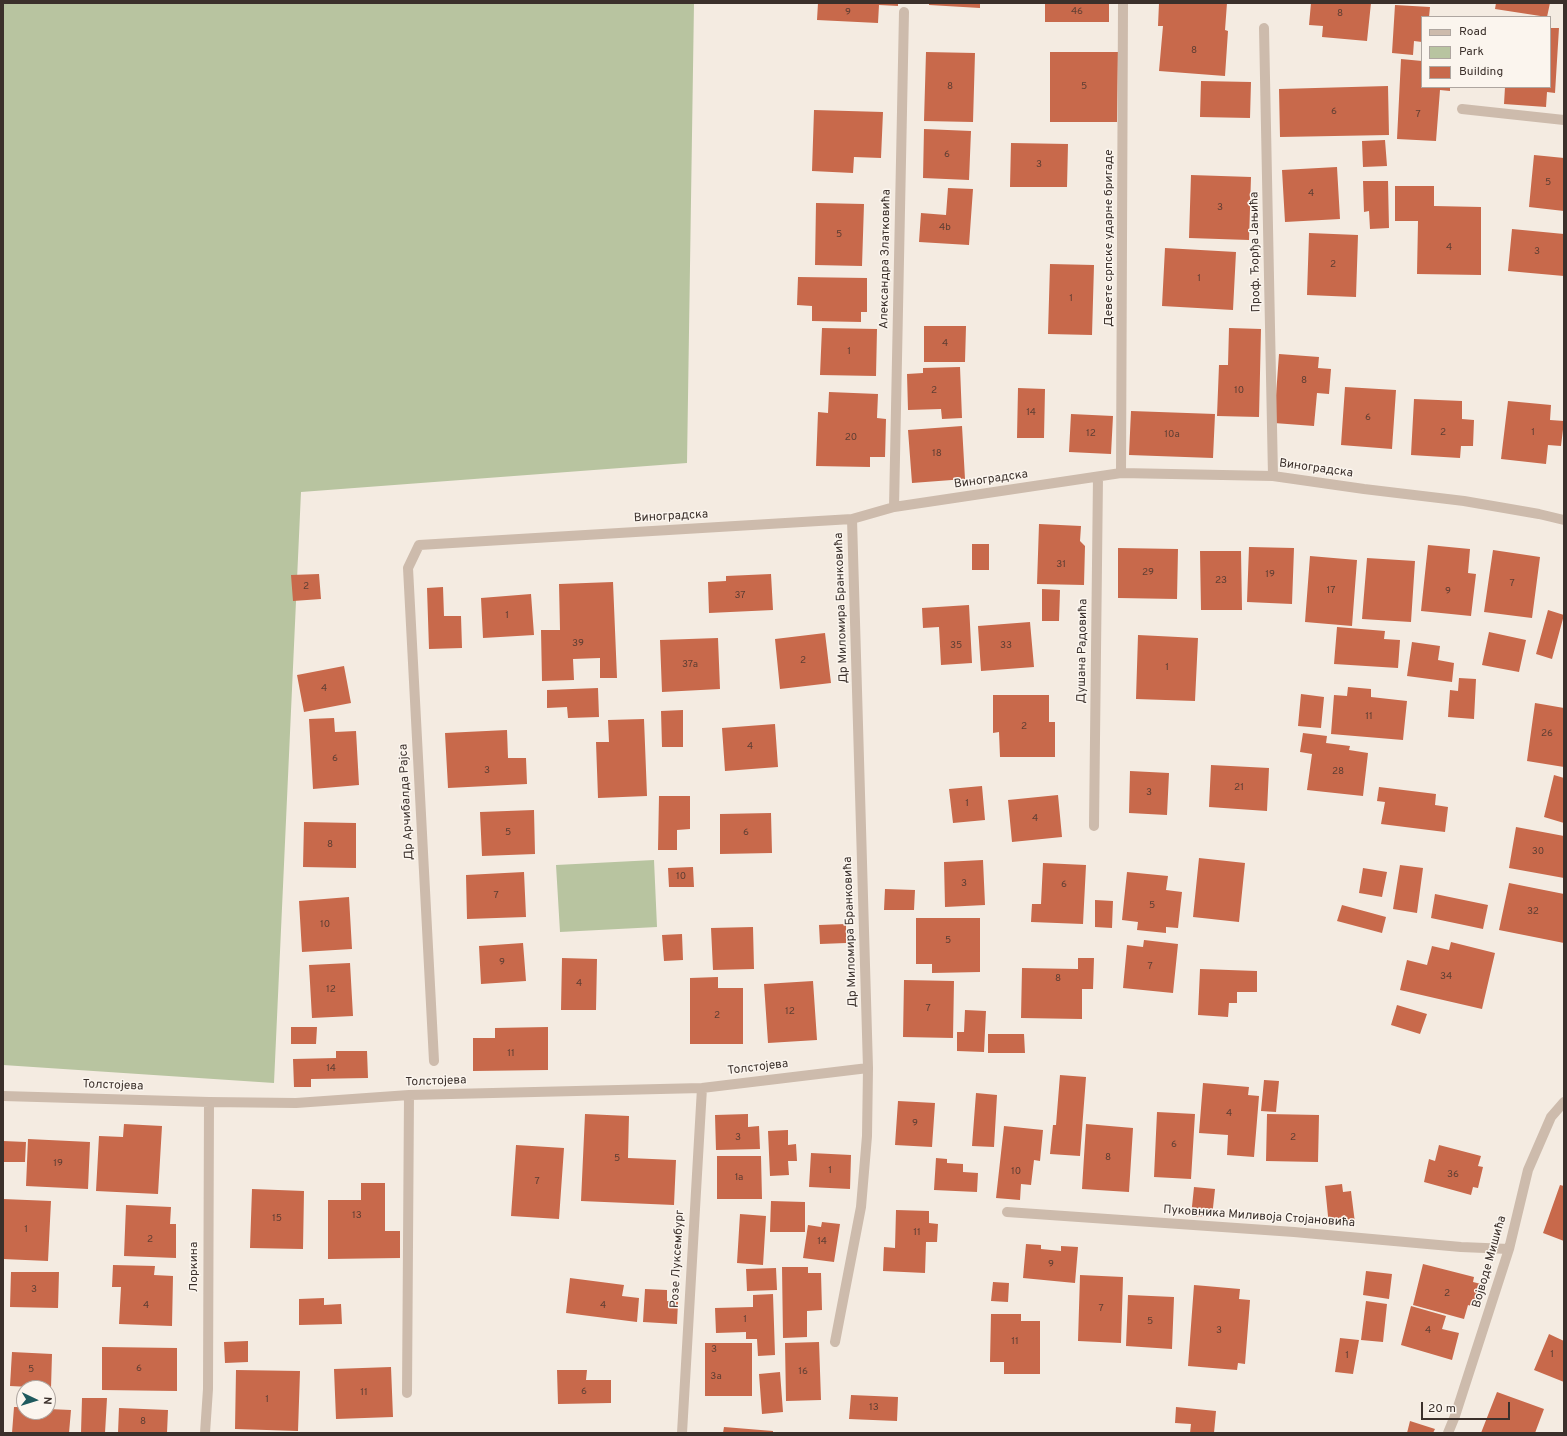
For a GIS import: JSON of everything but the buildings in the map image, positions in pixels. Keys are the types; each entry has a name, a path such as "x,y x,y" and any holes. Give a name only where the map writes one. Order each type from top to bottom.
{"street":[{"name":"Девете српске ударне бригаде","path":"1121,473 1123,3"},
{"name":"Александра Златковића","path":"894,506 904,12"},
{"name":"Проф. Ђорђа Јањића","path":"1264,28 1274,476"},
{"path":"1462,109 1564,120"},
{"name":"Виноградска","path":"420,545 852,519 894,506 1121,473 1274,476 1364,489 1464,500 1564,520"},
{"name":"Душана Радовића","path":"1094,826 1098,477"},
{"name":"Др Миломира Бранковића","path":"835,1342 861,1207 867,1136 868,1068 852,519"},
{"name":"Др Арчибалда Рајса","path":"420,545 408,568 434,1061"},
{"name":"Толстојева","path":"3,1096 209,1102 296,1102 409,1095 702,1088 868,1068"},
{"name":"Розе Луксембург","path":"682,1433 702,1088"},
{"path":"407,1394 409,1095"},
{"name":"Лоркина","path":"205,1433 208,1390 209,1102"},
{"name":"Војводе Мишића","path":"1448,1433 1458,1408 1509,1249 1528,1170 1551,1117 1564,1102"},
{"name":"Пуковника Миливоја Стојановића","path":"1007,1212 1294,1232 1461,1247 1509,1249"}],"green space":[{"path":"3,3 694,3 687,463 301,492 274,1083 3,1065"},
{"path":"654,860 657,927 560,932 556,865"}]}
